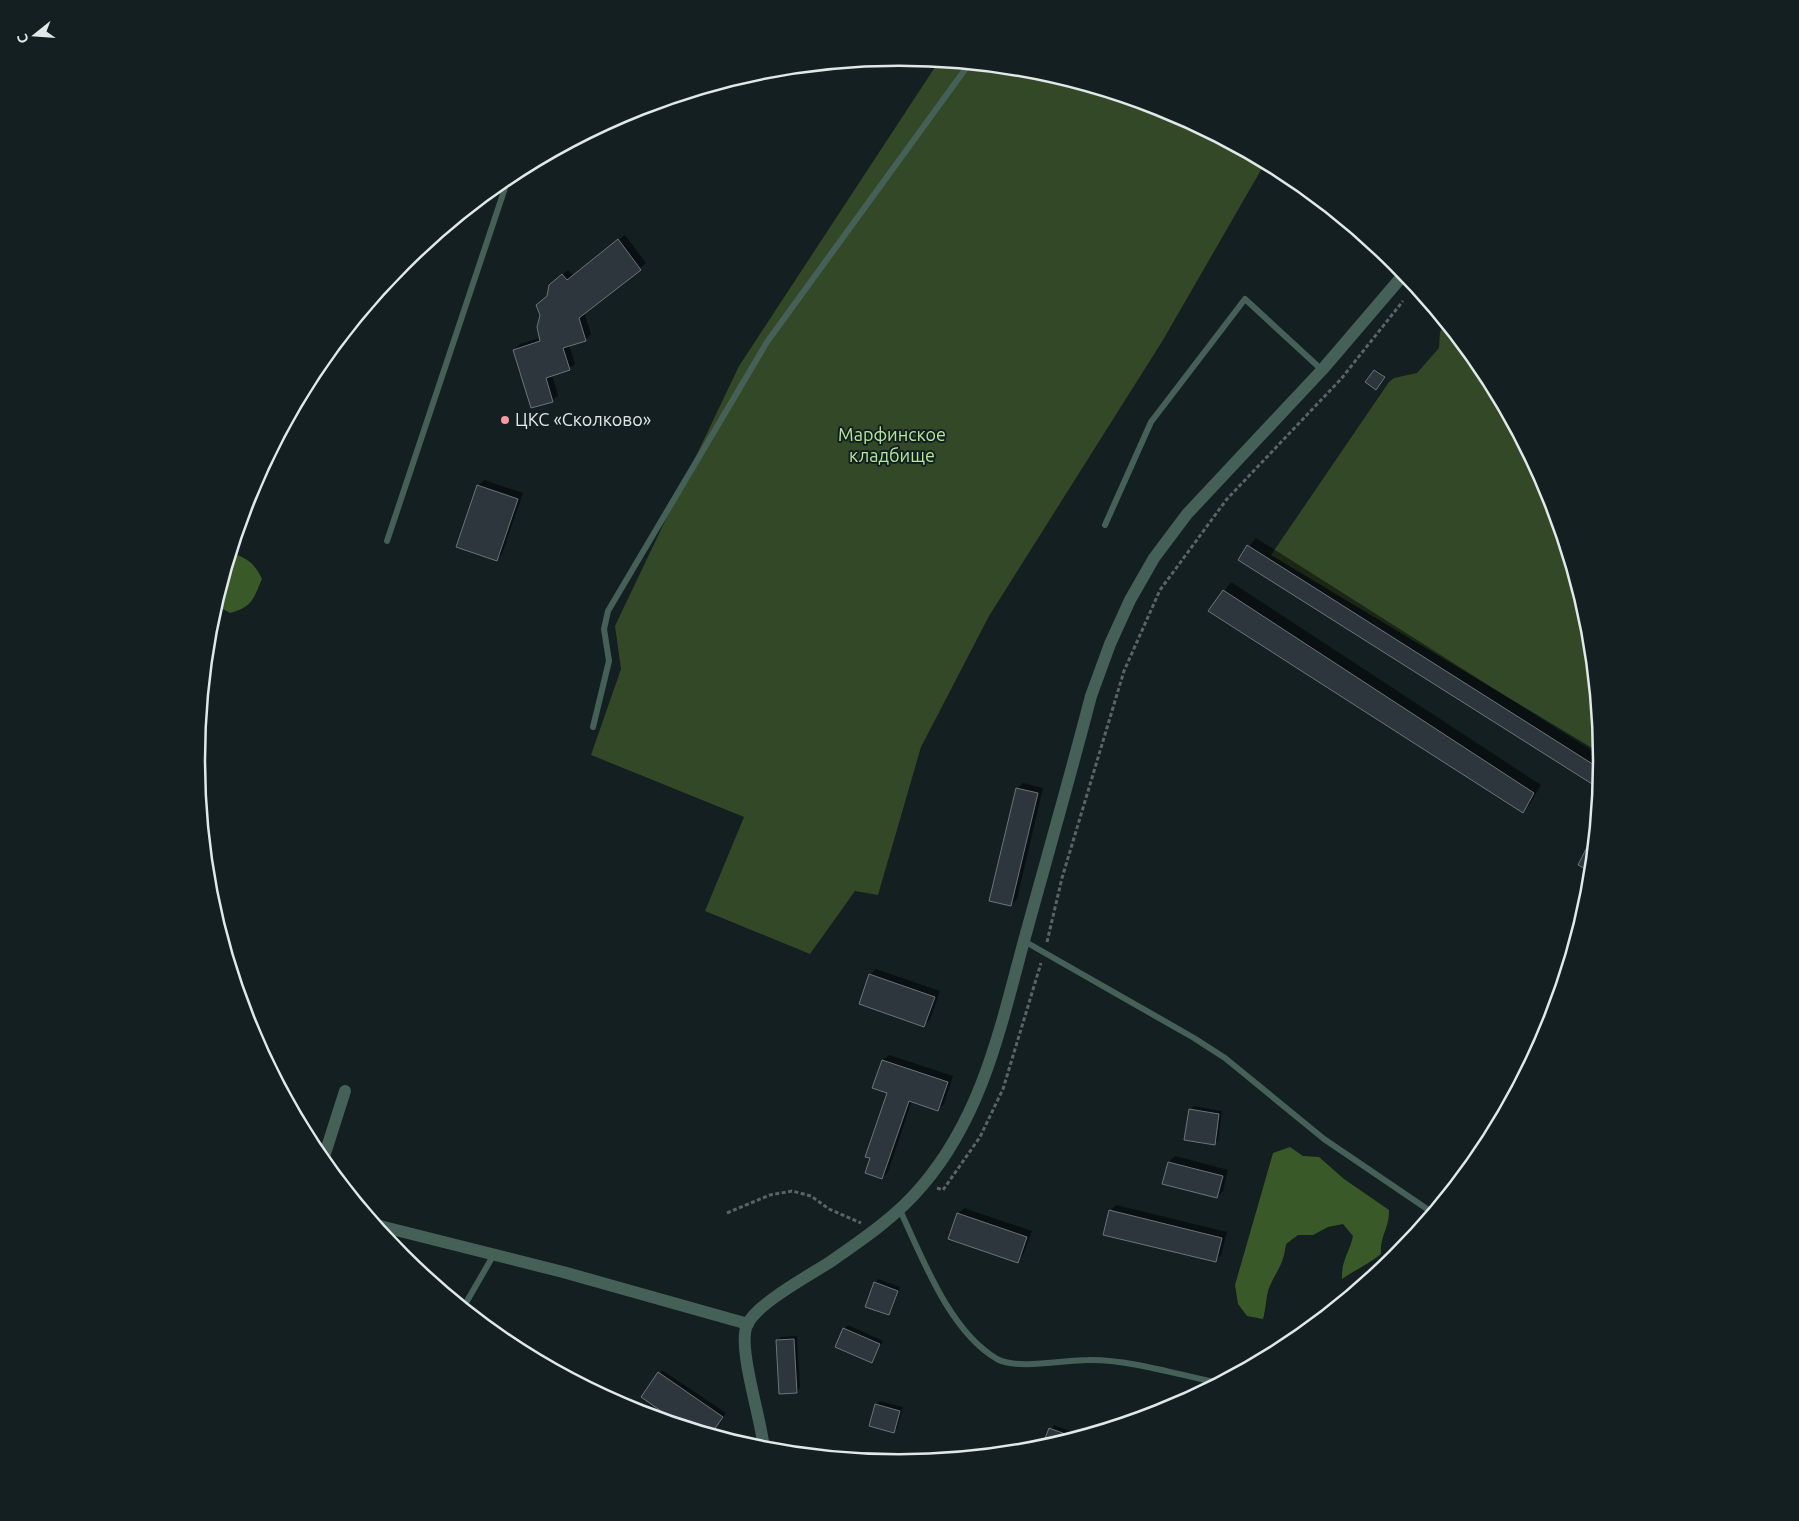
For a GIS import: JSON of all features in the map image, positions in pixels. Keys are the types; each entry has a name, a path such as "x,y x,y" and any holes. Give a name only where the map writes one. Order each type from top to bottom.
{"street":[{"path":"763,1441 744,1343 748,1324 767,1304 839,1255 899,1208 921,1188 943,1159 964,1126 979,1093 999,1036 1091,696 1110,644 1130,600 1154,558 1186,514 1322,370 1399,280"},
{"path":"325,1150 345,1091"},
{"path":"387,1228 563,1272 748,1324"}],"lane":[{"path":"593,727 609,661 604,629 608,611 767,342 965,70"},
{"path":"387,541 503,191"},
{"path":"1105,525 1151,422 1245,299 1322,370"},
{"path":"1024,940 1194,1038 1225,1058 1324,1139 1428,1210"},
{"path":"899,1208 948,1306 970,1337 998,1360 1019,1364 1090,1360 1118,1363 1210,1381"},
{"path":"466,1302 493,1256"}],"path":[{"path":"935,1188 943,1190 980,1137 1003,1089 1044,952 1062,878 1124,671 1160,590 1227,499 1341,379 1403,301"},
{"path":"727,1213 770,1194 792,1191 811,1196 829,1209 864,1224"}],"green space":[{"name":"Марфинское кладбище","path":"935,68 990,72 1035,80 1123,103 1207,138 1262,168 1163,340 989,616 921,747 878,895 855,891 810,954 705,911 744,817 591,755 621,669 615,626 739,366"},
{"path":"1442,329 1450,338 1477,375 1501,413 1541,495 1557,537 1570,581 1588,670 1594,749 1271,555 1389,382 1394,378 1417,373 1439,348 1440,332"},
{"path":"237,555 250,562 257,569 262,579 251,602 243,608 230,613 223,609"},
{"path":"1290,1147 1303,1156 1319,1157 1344,1179 1389,1210 1381,1254 1342,1279 1344,1262 1353,1236 1343,1224 1328,1227 1313,1235 1298,1235 1286,1244 1281,1263 1268,1291 1263,1319 1247,1316 1238,1304 1235,1285 1273,1153"}],"building":[{"path":"618,239 641,270 579,318 586,341 563,348 570,370 546,378 553,402 531,408 513,350 540,341 537,327 540,315 536,305 547,296 549,285 562,274 567,280"},
{"path":"1374,370 1385,377 1376,390 1365,382"},
{"path":"477,485 518,499 497,561 456,547"},
{"path":"1247,545 1594,765 1593,785 1238,560"},
{"path":"1223,590 1534,793 1523,813 1208,611"},
{"path":"1016,788 1038,793 1011,906 989,901"},
{"path":"1589,844 1585,868 1578,865"},
{"path":"869,974 935,997 924,1027 859,1004"},
{"path":"882,1060 948,1082 938,1111 909,1101 882,1179 865,1173 870,1158 865,1157 887,1093 872,1088"},
{"path":"1189,1109 1219,1114 1215,1145 1184,1140"},
{"path":"1168,1162 1223,1176 1217,1198 1162,1184"},
{"path":"1109,1210 1222,1238 1216,1262 1103,1235"},
{"path":"957,1213 1027,1237 1018,1263 948,1239"},
{"path":"874,1282 898,1291 889,1315 865,1307"},
{"path":"843,1328 880,1344 872,1363 835,1347"},
{"path":"794,1339 797,1393 779,1394 776,1340"},
{"path":"658,1372 723,1417 714,1429 665,1414 641,1397"},
{"path":"875,1404 900,1411 894,1433 869,1426"},
{"path":"1049,1428 1065,1434 1045,1439"}],"place":[{"name":"ЦКС «Сколково»","path":"505,420"}]}
